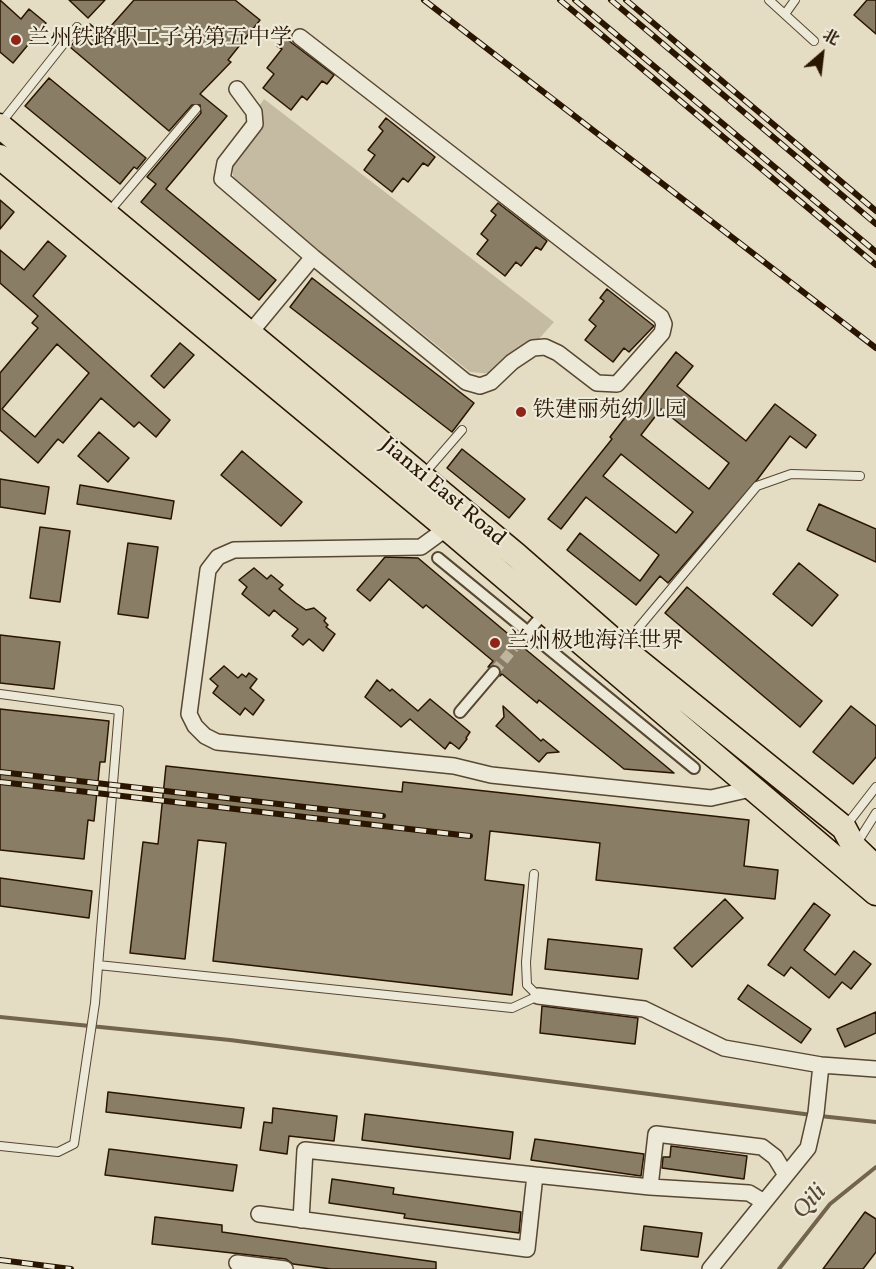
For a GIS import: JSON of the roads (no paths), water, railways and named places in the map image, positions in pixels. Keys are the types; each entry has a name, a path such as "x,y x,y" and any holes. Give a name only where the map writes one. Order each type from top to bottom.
{"highway":[{"name":"Jianxi East Road","path":"0,125 422,476 622,648 849,838 876,868"},
{"name":"Jianxi East Road","path":"0,157 546,610 876,893"}],"street":[{"path":"237,89 254,112 255,124 225,164 222,179 466,382 480,386 491,382 512,362 533,348 545,347 558,353 597,383 617,384 662,333 664,324 661,317 300,37"},
{"path":"250,333 313,257"},
{"path":"447,528 421,547 234,550 218,557 208,570 189,714 195,726 205,736 217,742 454,766 491,775 711,798 755,788"},
{"path":"438,558 694,768"},
{"path":"518,643 546,610"},
{"path":"460,712 494,672"},
{"path":"538,996 644,1009 724,1048 821,1071 876,1068"},
{"path":"710,1269 808,1148 816,1113 821,1071"},
{"path":"650,1187 656,1134 762,1147 775,1158 786,1174"},
{"path":"301,1220 305,1150 650,1187 749,1193 764,1203"},
{"path":"259,1214 528,1249 535,1175"},
{"path":"237,1263 285,1269"}],"lane":[{"path":"769,0 814,40"},
{"path":"785,14 795,0"},
{"path":"0,125 77,27"},
{"path":"107,214 196,109"},
{"path":"422,476 462,430"},
{"path":"622,648 758,486 791,474 860,476"},
{"path":"0,694 119,710 95,1003 74,1144 58,1152 0,1146"},
{"path":"849,838 876,787"},
{"path":"849,838 876,813"},
{"path":"98,965 512,1008 538,996 527,985 526,962 534,874"}],"waterway":[{"path":"0,1017 230,1040 812,1115"},
{"path":"820,1116 876,1122"},
{"name":"Qili","path":"779,1269 830,1204 876,1167"}],"tunnel":[{"path":"494,672 518,643"}],"railway":[{"path":"424,0 876,348"},
{"path":"560,0 876,265"},
{"path":"575,0 876,252"},
{"path":"611,0 876,224"},
{"path":"626,0 876,211"},
{"path":"0,772 383,816"},
{"path":"0,782 470,836"},
{"path":"0,1260 71,1269"}],"place":[{"name":"兰州铁路职工子弟第五中学","path":"16,40"},
{"name":"铁建丽苑幼儿园","path":"521,412"},
{"name":"兰州极地海洋世界","path":"495,643"}]}
